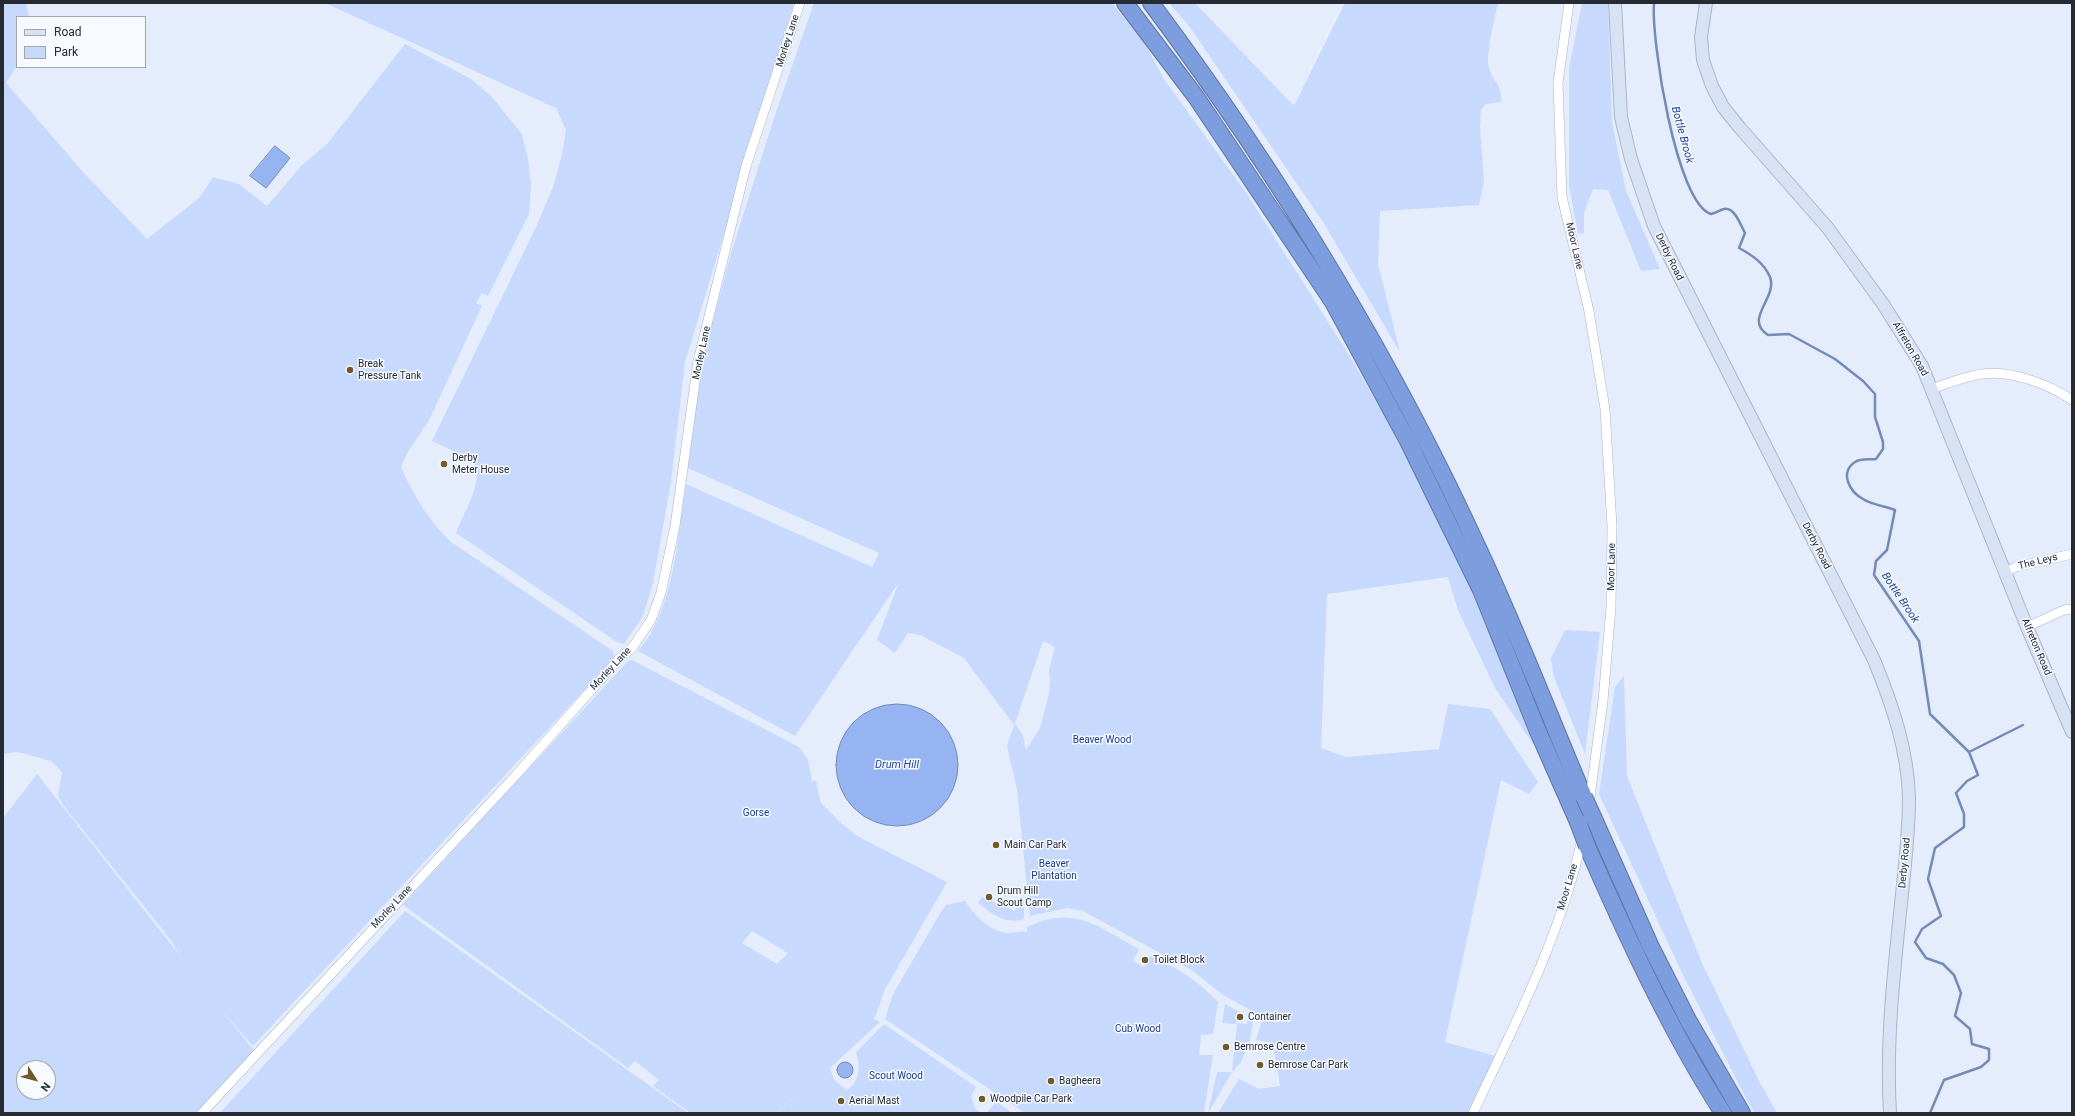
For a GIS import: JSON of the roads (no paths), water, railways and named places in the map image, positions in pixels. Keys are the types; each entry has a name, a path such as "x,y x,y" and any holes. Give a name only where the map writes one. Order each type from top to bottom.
{"highway":[{"path":"1125,3 1196,97 1333,302 1408,441 1481,590 1537,729 1587,846 1640,962 1677,1035 1723,1113"},
{"path":"1151,3 1211,87 1324,257 1370,335 1424,438 1479,550 1584,797 1650,945 1688,1020 1742,1113"}],"main road":[{"name":"Derby Road","path":"1615,3 1622,116 1631,159 1654,226 1874,660 1892,704 1900,736 1906,765 1908,805 1907,851 1888,1045 1890,1113"},
{"name":"Alfreton Road","path":"1706,3 1701,37 1703,60 1707,75 1723,107 1827,227 1906,338 1922,366 2027,627 2069,717 2072,732"}],"street":[{"name":"Morley Lane","path":"202,1113 516,775 619,659 626,655 650,620 661,593 675,526 698,361 746,166 800,3"},
{"name":"Moor Lane","path":"1473,1113 1542,966 1579,854 1593,783 1607,654 1611,607 1612,526 1605,409 1589,311 1562,197 1558,83 1570,3"},
{"path":"1931,389 1977,374 2005,375 2033,381 2054,389 2072,400"},
{"name":"The Leys","path":"2005,572 2016,567 2072,554"},
{"path":"2027,627 2064,610 2072,609"}],"water":[{"path":"275,146 290,158 266,188 250,176"},
{"name":"Drum Hill","path":"897,704 909,705 920,709 931,714 940,722 948,731 953,742 957,753 957,777 953,788 948,799 940,808 931,816 920,821 909,825 897,826 885,825 874,821 863,816 854,808 846,799 841,788 837,777 836,765 837,753 841,742 846,731 854,722 863,714 874,709 885,705"},
{"path":"845,1062 852,1067 853,1070 848,1077 845,1078 838,1073 837,1070 842,1063"}],"waterway":[{"name":"Bottle Brook","path":"1654,3 1654,22 1661,83 1677,152 1687,181 1698,203 1711,214 1724,209 1728,209 1734,214 1745,233 1739,248 1757,260 1770,277 1770,293 1760,315 1759,322 1761,329 1768,335 1789,334 1835,359 1863,381 1875,394 1875,417 1883,442 1883,449 1876,459 1860,460 1850,466 1847,477 1848,482 1854,492 1863,499 1870,503 1895,510 1887,550 1876,561 1874,575 1919,641 1930,714 1969,752 1978,775 1967,781 1956,793 1964,814 1964,827 1935,848 1928,879 1941,916 1922,929 1915,942 1926,958 1943,964 1954,975 1961,993 1955,1016 1970,1029 1972,1044 1989,1049 1989,1060 1981,1067 1944,1080 1930,1113"},
{"path":"1969,752 2023,725"}],"place":[{"name":"Break Pressure Tank","path":"350,370"},
{"name":"Derby Meter House","path":"444,464"},
{"name":"Main Car Park","path":"996,845"},
{"name":"Drum Hill Scout Camp","path":"989,897"},
{"name":"Toilet Block","path":"1145,960"},
{"name":"Container","path":"1240,1017"},
{"name":"Bemrose Centre","path":"1226,1047"},
{"name":"Bemrose Car Park","path":"1260,1065"},
{"name":"Bagheera","path":"1051,1081"},
{"name":"Woodpile Car Park","path":"982,1099"},
{"name":"Aerial Mast","path":"841,1101"}],"park label":[{"name":"Beaver Wood","path":"1102,740"},
{"name":"Gorse","path":"756,813"},
{"name":"Beaver Plantation","path":"1054,870"},
{"name":"Cub Wood","path":"1138,1029"},
{"name":"Scout Wood","path":"896,1076"}]}
